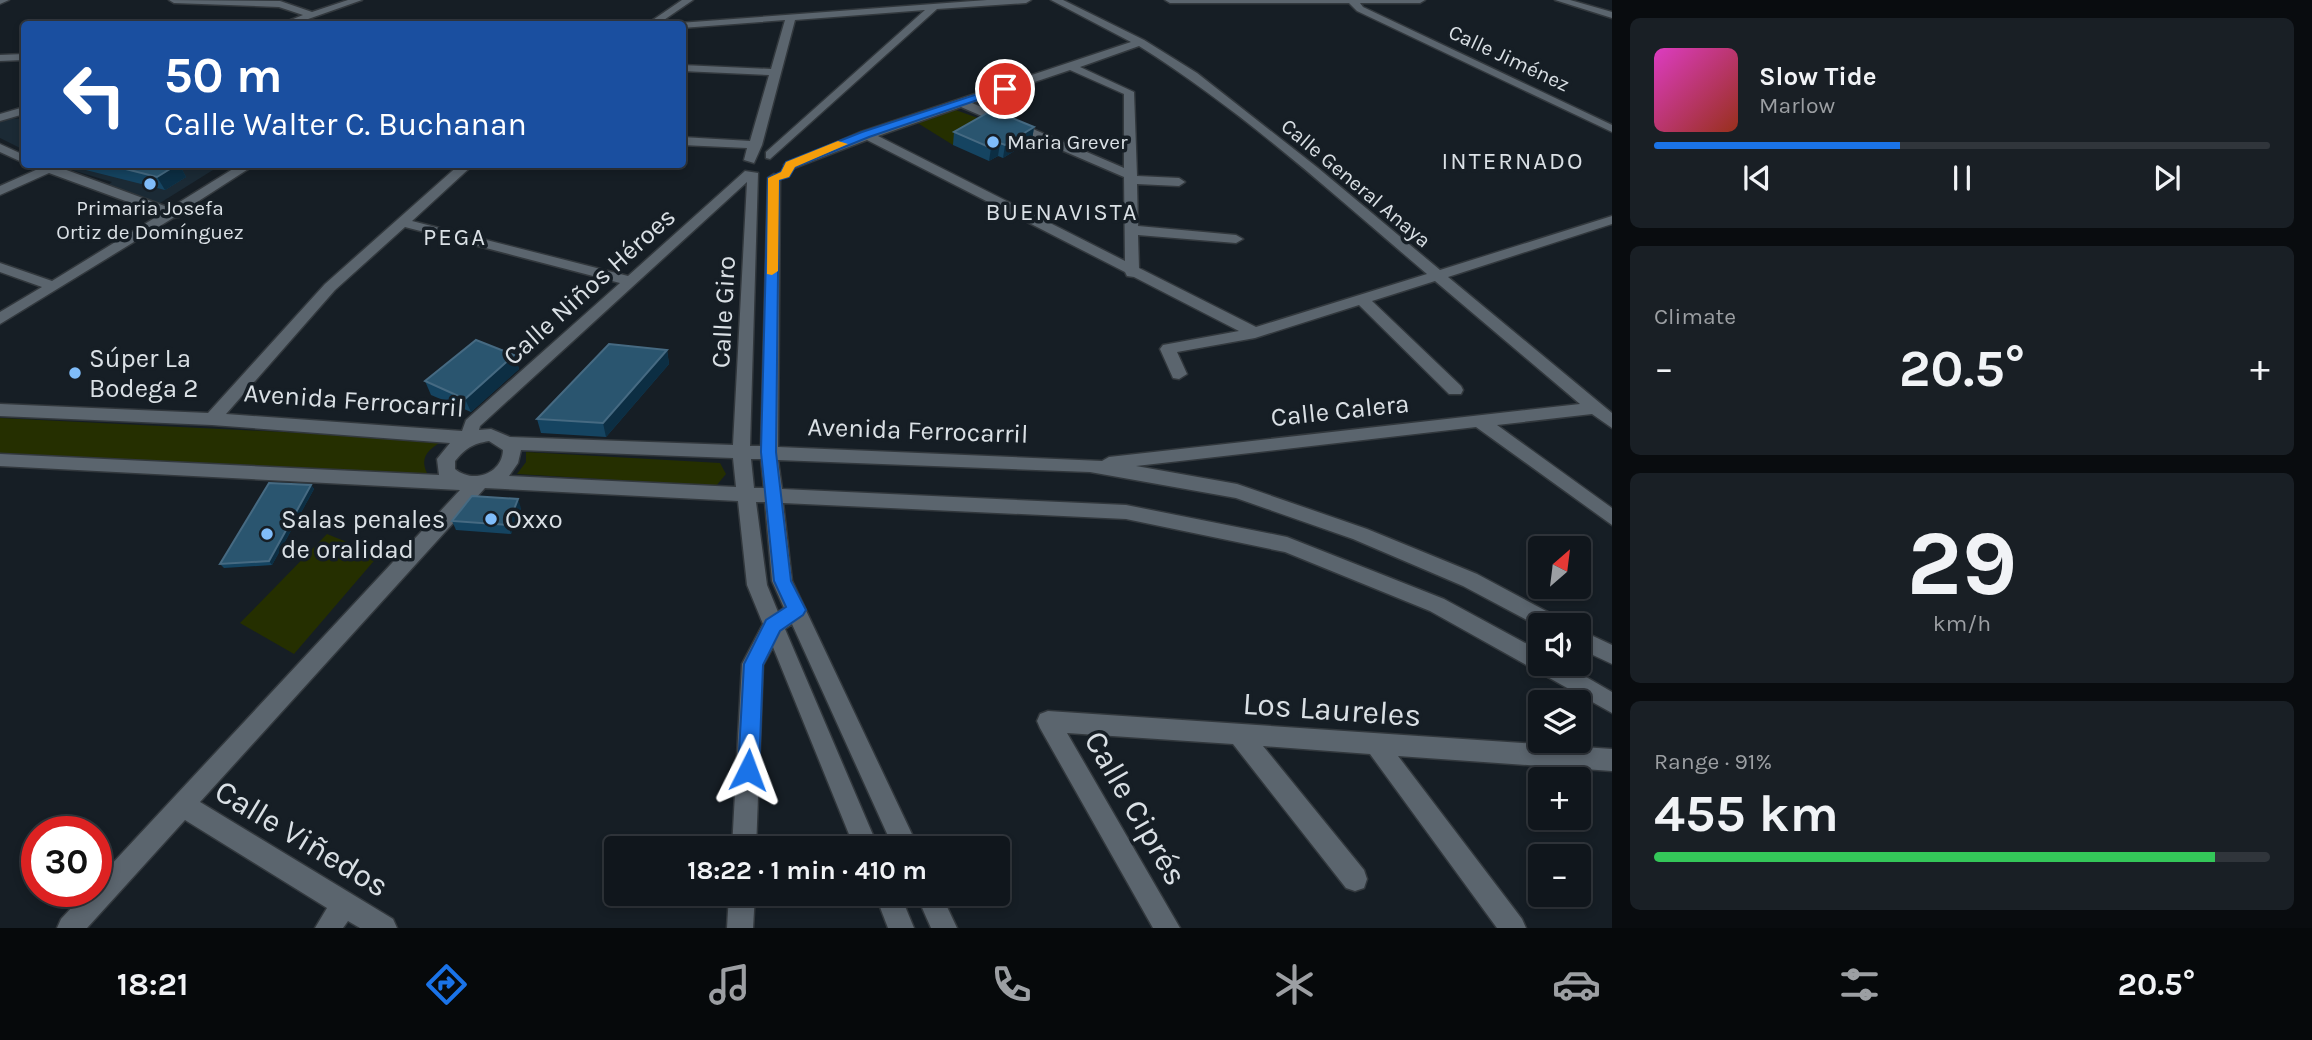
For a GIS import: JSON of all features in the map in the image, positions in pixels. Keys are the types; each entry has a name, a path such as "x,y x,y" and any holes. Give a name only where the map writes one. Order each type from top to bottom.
{"street":[{"path":"174,0 280,4 312,15"},
{"path":"295,21 357,0"},
{"path":"656,21 688,0"},
{"path":"686,25 791,18 938,3 1026,0"},
{"name":"Calle General Anaya","path":"1056,0 1140,42 1193,75 1314,171 1612,422"},
{"path":"1170,0 1420,0"},
{"path":"1560,0 1612,15"},
{"name":"Calle Jiménez","path":"1353,1 1612,120"},
{"name":"Calle Jiménez","path":"1353,1 1360,9 1612,129"},
{"path":"751,170 938,3"},
{"name":"Calle Giro","path":"791,18 751,170 741,451 757,585 862,836"},
{"path":"751,170 774,178 785,175 790,165 865,134 1072,67 1140,42"},
{"path":"0,58 21,57"},
{"path":"1072,67 1129,92 1132,272"},
{"path":"686,68 777,72"},
{"path":"961,103 1131,177 1180,181"},
{"path":"3,117 21,111"},
{"path":"3,117 21,116"},
{"path":"865,134 1255,333"},
{"path":"686,141 756,145"},
{"path":"0,148 21,158"},
{"path":"770,155 784,159 790,165"},
{"path":"0,191 40,168"},
{"path":"45,168 174,214"},
{"path":"0,319 174,214 244,168"},
{"path":"212,419 330,287 463,168"},
{"name":"Calle Niños Héroes","path":"469,438 472,424 751,170"},
{"name":"Calle Giro","path":"774,178 769,452 782,581 901,836"},
{"path":"1179,374 1168,349 1255,333 1612,220"},
{"path":"402,222 631,281"},
{"path":"1132,230 1236,239"},
{"path":"0,267 53,286"},
{"path":"1361,299 1454,390"},
{"name":"Calle Calera","path":"1090,465 1595,408"},
{"name":"Avenida Ferrocarril","path":"0,410 212,419 469,438 491,435 508,443 1090,465 1249,495 1360,534 1470,580 1532,613"},
{"path":"1478,420 1612,518"},
{"path":"469,438 458,444 446,458 446,472 474,483"},
{"path":"70,928 184,806 474,483 510,464 512,449 508,443"},
{"path":"0,460 1126,512 1287,545 1437,605 1528,656"},
{"path":"745,836 753,664 773,626 797,610"},
{"path":"1591,644 1612,655"},
{"path":"1564,676 1612,703"},
{"name":"Los Laureles","path":"1048,720 1612,760"},
{"name":"Calle Ciprés","path":"1048,720 1167,928"},
{"path":"1239,734 1355,879"},
{"path":"1375,743 1510,927"},
{"name":"Calle Viñedos","path":"184,806 384,928"},
{"path":"328,928 345,904"},
{"path":"740,928 741,906"},
{"path":"892,906 901,928"},
{"path":"934,906 944,928"}],"shaded area":[{"name":"Primaria Josefa Ortiz de Domínguez","path":"7,118 21,119 21,148 0,138 0,121"},
{"name":"Primaria Josefa Ortiz de Domínguez","path":"65,168 216,168 160,203 107,186 112,182"}],"green space":[{"path":"953,109 986,121 987,125 953,145 916,122"},
{"path":"0,418 444,440 425,458 428,475 0,453"},
{"path":"526,452 720,463 726,474 716,486 517,474 526,462"},
{"path":"327,534 379,555 294,654 240,623"}],"building":[{"path":"989,112 1000,113 1034,127 1005,145 1000,143 991,148 954,132"},
{"path":"122,168 172,168 157,177"},
{"path":"476,340 514,355 465,399 425,381"},
{"path":"609,344 667,350 603,423 537,419"},
{"name":"Salas penales de oralidad","path":"269,483 311,485 269,561 220,564"},
{"path":"472,496 518,499 508,525 452,521"}],"slow traffic":[{"path":"772,271 774,178 789,172 790,165 842,144"}],"place":[{"name":"Maria Grever","path":"993,142"},
{"name":"Primaria Josefa Ortiz de Domínguez","path":"150,184"},
{"name":"Súper La Bodega 2","path":"75,373"},
{"name":"Oxxo","path":"491,519"},
{"name":"Salas penales de oralidad","path":"267,534"}],"district":[{"name":"INTERNADO","path":"1513,161"},
{"name":"BUENAVISTA","path":"1062,212"},
{"name":"PEGA","path":"455,237"}],"route":[{"path":"748,770 753,664 773,626 797,610 782,581 769,452 774,178 789,172 790,165 865,134 1005,89"}]}
